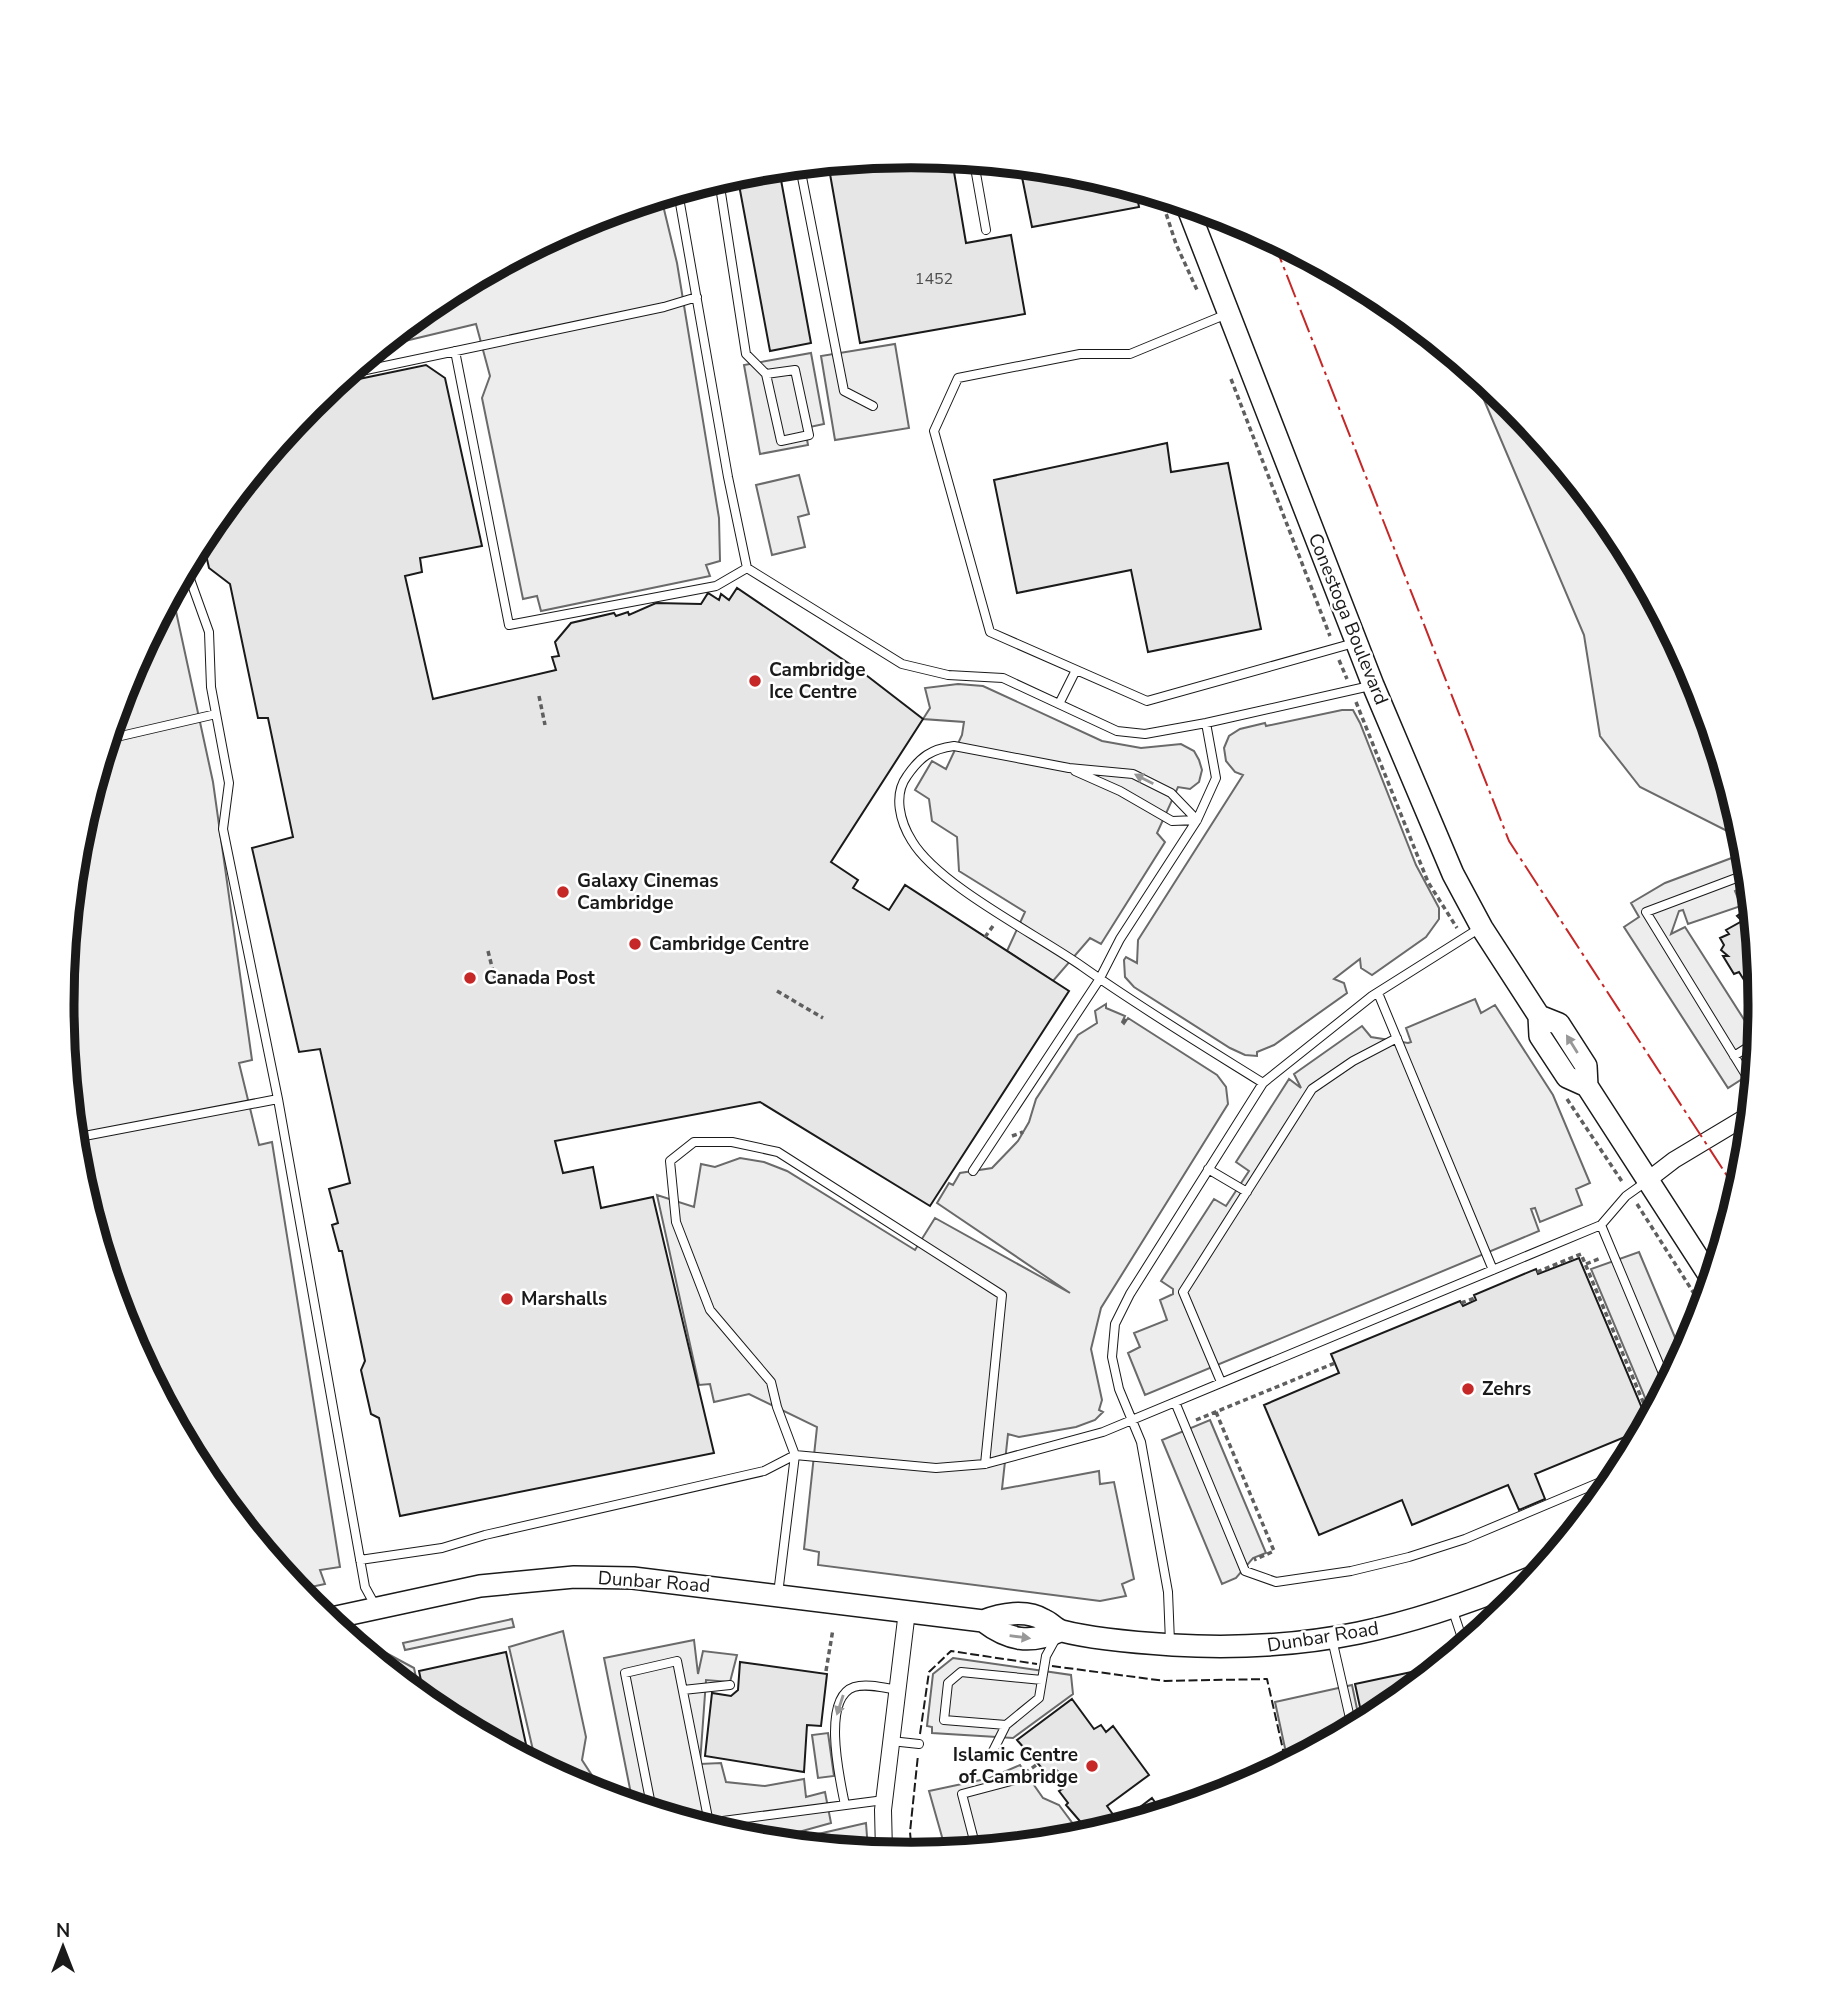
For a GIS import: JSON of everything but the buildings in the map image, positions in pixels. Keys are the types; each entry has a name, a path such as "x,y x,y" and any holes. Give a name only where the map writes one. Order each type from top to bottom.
{"street":[{"name":"Conestoga Boulevard","path":"1190,216 1218,317 1453,874 1482,928 1539,1016 1540,1036 1567,1077 1587,1086 1705,1268"},
{"path":"1648,1180 1674,1160 1739,1121"},
{"name":"Dunbar Road","path":"340,1616 480,1586 574,1577 633,1578 983,1621 1001,1635 1039,1640 1060,1631 1171,1645 1251,1647 1332,1639 1418,1620 1513,1585"},
{"path":"884,1841 884,1800 907,1611"}],"lane":[{"path":"976,171 986,230"},
{"path":"802,175 844,391 873,405"},
{"path":"721,190 746,355 766,374 781,441 809,435 795,370 766,374"},
{"path":"680,201 728,477 747,568 902,664 948,675 1003,678 1117,732 1144,734 1206,723 1373,685"},
{"path":"366,370 697,297"},
{"path":"1218,317 1130,354 1080,354 958,378 934,431 990,632 1147,701 1356,642"},
{"path":"455,351 509,625 716,586 747,568"},
{"path":"190,579 209,632 211,687 229,783 223,829 278,1099 365,1587 377,1609"},
{"path":"1059,704 1076,670"},
{"path":"118,737 216,714"},
{"path":"974,1171 1099,980 1120,939 1197,820 1216,778 1206,723"},
{"path":"1197,820 1171,793 1133,774 1069,768 970,748 938,748 922,756 902,782 898,799 902,820 912,842 946,877 1099,980 1263,1083"},
{"path":"1069,768 1120,791 1172,821 1197,820"},
{"path":"1737,878 1646,912 1745,1073"},
{"path":"1171,1645 1168,1592 1141,1442 1119,1389 1112,1357 1115,1324 1129,1294 1263,1083 1378,993 1482,928"},
{"path":"1378,993 1493,1269"},
{"path":"1221,1382 1183,1292 1312,1089 1353,1061 1396,1038"},
{"path":"1734,1056 1746,1048"},
{"path":"85,1136 278,1099"},
{"path":"778,1594 795,1455 777,1407 771,1382 710,1310 676,1223 670,1161 694,1142 732,1142 778,1152 1002,1295 985,1464"},
{"path":"1208,1169 1247,1192"},
{"path":"360,1560 442,1548 485,1535 764,1471 795,1455 936,1468 985,1464 1103,1432 1601,1225 1626,1196 1648,1180"},
{"path":"1601,1225 1662,1372"},
{"path":"1175,1402 1245,1571 1276,1582 1351,1571 1409,1557 1465,1539 1597,1484"},
{"path":"1494,1593 1497,1602"},
{"path":"1451,1608 1461,1635"},
{"path":"992,1754 1006,1725 1039,1698 1046,1656 1060,1631"},
{"path":"1332,1639 1350,1717"},
{"path":"650,1801 625,1673 677,1661 703,1815"},
{"path":"1006,1725 944,1720 948,1683 961,1672 1042,1680"},
{"path":"683,1690 730,1685"},
{"path":"845,1805 836,1757 838,1705 845,1693 855,1687 898,1690"},
{"path":"891,1741 919,1744"},
{"path":"974,1839 962,1794 1015,1780"},
{"path":"726,1821 884,1800"}],"path":[{"path":"1164,207 1176,244 1218,317"},
{"path":"1227,368 1428,882 1445,908"},
{"path":"539,696 545,725"},
{"path":"985,937 995,924"},
{"path":"488,951 495,979"},
{"path":"777,991 823,1018"},
{"path":"1123,1023 1128,1016"},
{"path":"1010,1137 1023,1132"},
{"path":"1643,1214 1695,1295"},
{"path":"1537,1272 1581,1254 1645,1406"},
{"path":"1461,1303 1475,1297"},
{"path":"1194,1421 1335,1363"},
{"path":"1216,1412 1274,1552 1243,1565"},
{"path":"826,1671 833,1629"},
{"path":"1015,1780 1039,1763"}],"shaded area":[{"path":"814,174 788,179 788,177"},
{"path":"663,206 677,263 719,518 720,561 706,565 710,576 541,611 537,596 523,599 482,398 490,376 476,324 399,342 445,309 540,254 641,212"},
{"path":"895,344 909,428 835,440 821,356"},
{"path":"811,353 824,424 805,428 808,445 760,454 744,365"},
{"path":"1482,394 1540,453 1575,495 1635,587 1684,685 1719,788 1729,832 1640,787 1600,736 1584,635"},
{"path":"799,475 809,514 798,517 805,547 772,555 756,485"},
{"path":"175,607 213,782 252,1060 239,1063 259,1145 272,1142 340,1567 320,1570 325,1584 310,1587 246,1515 186,1423 160,1375 137,1325 102,1222 81,1114 75,1060 75,950 90,842 102,788 118,736 137,685"},
{"path":"958,684 983,686 1102,741 1141,748 1181,744 1194,751 1199,760 1202,770 1199,782 1190,789 1178,787 1157,833 1165,842 1101,944 1090,938 1053,981 1007,951 1025,912 959,871 957,837 932,821 929,799 915,790 932,761 946,769 962,735 964,722 923,719 930,708 925,688"},
{"path":"1353,710 1360,723 1416,865 1439,908 1439,919 1426,937 1372,975 1361,968 1360,959 1334,979 1344,983 1347,993 1274,1045 1257,1052 1257,1056 1245,1055 1134,987 1125,977 1124,960 1126,957 1137,963 1138,940 1243,775 1235,772 1226,761 1224,748 1229,736 1240,729 1265,723 1266,726"},
{"path":"1734,857 1739,889 1735,891 1741,906 1688,924 1683,910 1679,911 1671,934 1685,927 1745,1021 1747,1019 1744,1078 1728,1088 1624,927 1639,917 1631,903 1665,883"},
{"path":"1475,999 1481,1013 1495,1005 1553,1095 1590,1183 1576,1189 1582,1205 1540,1222 1535,1208 1531,1209 1539,1231 1145,1395 1128,1353 1140,1347 1134,1333 1167,1320 1160,1300 1173,1294 1173,1289 1161,1281 1214,1199 1226,1206 1249,1171 1236,1162 1289,1079 1301,1088 1294,1074 1362,1026 1371,1037 1408,1043 1411,1042 1406,1028"},
{"path":"1106,1004 1106,1008 1125,1016 1122,1022 1124,1024 1128,1018 1217,1075 1226,1087 1228,1104 1101,1308 1091,1349 1102,1400 1099,1410 1103,1412 1095,1420 1076,1427 1019,1437 1008,1434 1002,1489 1099,1471 1100,1484 1114,1482 1134,1579 1122,1584 1126,1596 1100,1601 818,1565 819,1552 804,1549 817,1427 749,1394 714,1402 710,1384 699,1385 657,1195 694,1207 701,1164 715,1167 740,1158 764,1162 787,1171 915,1250 935,1218 1070,1293 937,1203 949,1183 953,1185 960,1173 992,1168 1018,1141 1029,1122 1036,1099 1078,1035 1097,1023 1095,1011"},
{"path":"1639,1252 1677,1341 1647,1402 1591,1269"},
{"path":"1210,1420 1266,1553 1253,1558 1236,1578 1222,1584 1162,1440"},
{"path":"512,1619 514,1627 405,1650 403,1643"},
{"path":"563,1631 586,1737 582,1760 593,1779 534,1753 509,1647"},
{"path":"694,1640 698,1674 703,1651 737,1655 730,1682 706,1680 700,1764 721,1763 726,1782 765,1786 804,1779 806,1797 825,1792 831,1823 793,1834 747,1826 631,1794 604,1658"},
{"path":"375,1647 414,1668 417,1680 401,1669"},
{"path":"953,1658 1071,1675 1073,1694 1013,1738 932,1733 932,1727 927,1726 933,1674"},
{"path":"1352,1685 1358,1712 1286,1753 1275,1702"},
{"path":"828,1733 834,1776 818,1778 812,1735"},
{"path":"1020,1765 1043,1798 1059,1805 1074,1826 1020,1835 943,1841 929,1791 990,1778"},
{"path":"866,1823 867,1840 856,1840 810,1836"}],"fence":[{"path":"920,1734 929,1672 951,1651 1037,1664"},
{"path":"1052,1666 1165,1681 1267,1679 1284,1754"},
{"path":"911,1842 918,1755"}],"power":[{"path":"1278,253 1509,841 1729,1178"}],"place":[{"name":"Cambridge Ice Centre","path":"755,681"},
{"name":"Galaxy Cinemas Cambridge","path":"563,892"},
{"name":"Cambridge Centre","path":"635,944"},
{"name":"Canada Post","path":"470,978"},
{"name":"Marshalls","path":"507,1299"},
{"name":"Zehrs","path":"1468,1389"},
{"name":"Islamic Centre of Cambridge","path":"1092,1766"}]}
